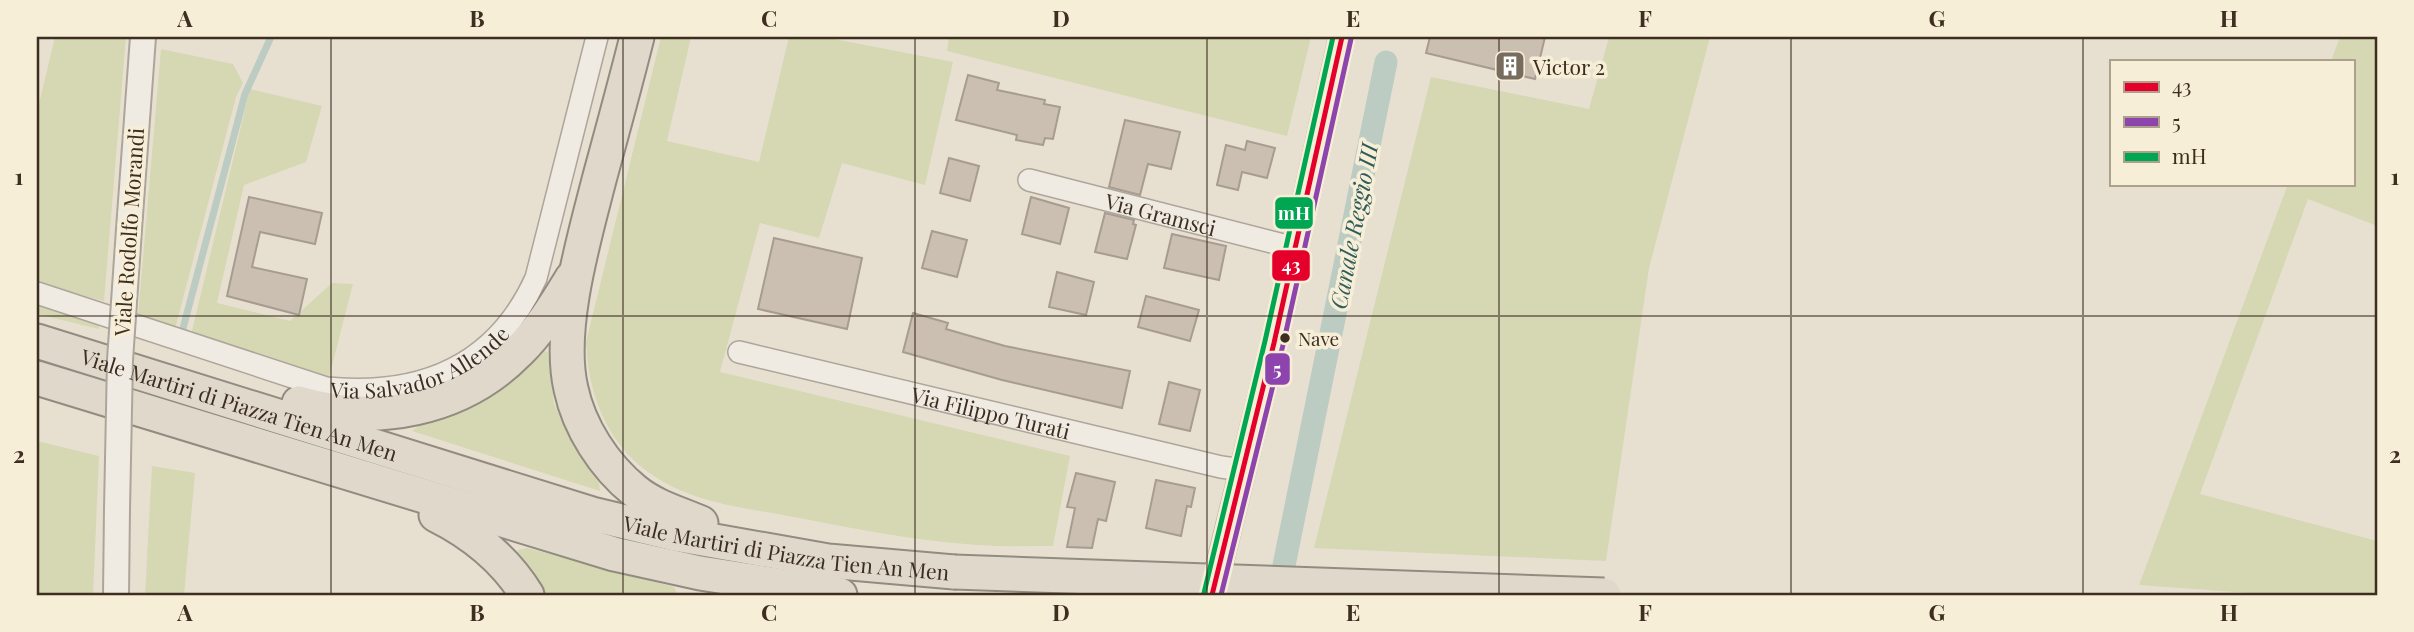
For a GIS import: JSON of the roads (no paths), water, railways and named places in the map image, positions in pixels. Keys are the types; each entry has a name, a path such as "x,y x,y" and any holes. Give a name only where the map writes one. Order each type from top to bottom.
{"highway":[{"path":"638,37 577,270 568,338 571,389 578,413 595,445 619,476 670,513 765,550"},
{"path":"184,387 271,395 316,408 358,414 420,408 456,394 490,376 518,352 548,317 577,270"},
{"name":"Viale Martiri di Piazza Tien An Men","path":"37,341 592,514 675,534 828,561 954,572 1604,595"},
{"name":"Viale Martiri di Piazza Tien An Men","path":"37,378 614,554 700,573 825,595"},
{"path":"362,478 454,524 479,540 500,560 527,595"}],"street":[{"name":"Viale Rodolfo Morandi","path":"116,595 120,360 143,37"},
{"name":"Via Salvador Allende","path":"37,293 326,388 352,391 383,389 417,383 455,368 483,350 507,327 524,304 536,278 597,37"},
{"path":"1212,595 1295,248 1342,37"},
{"name":"Via Gramsci","path":"1029,180 1295,248"},
{"name":"Via Filippo Turati","path":"739,352 1243,470"}],"waterway":[{"path":"181,336 245,94 271,37"},
{"name":"Canale Reggio III","path":"1278,595 1386,62"}],"place":[{"name":"Victor 2","path":"1510,66"},
{"name":"Nave","path":"1285,338"}]}
